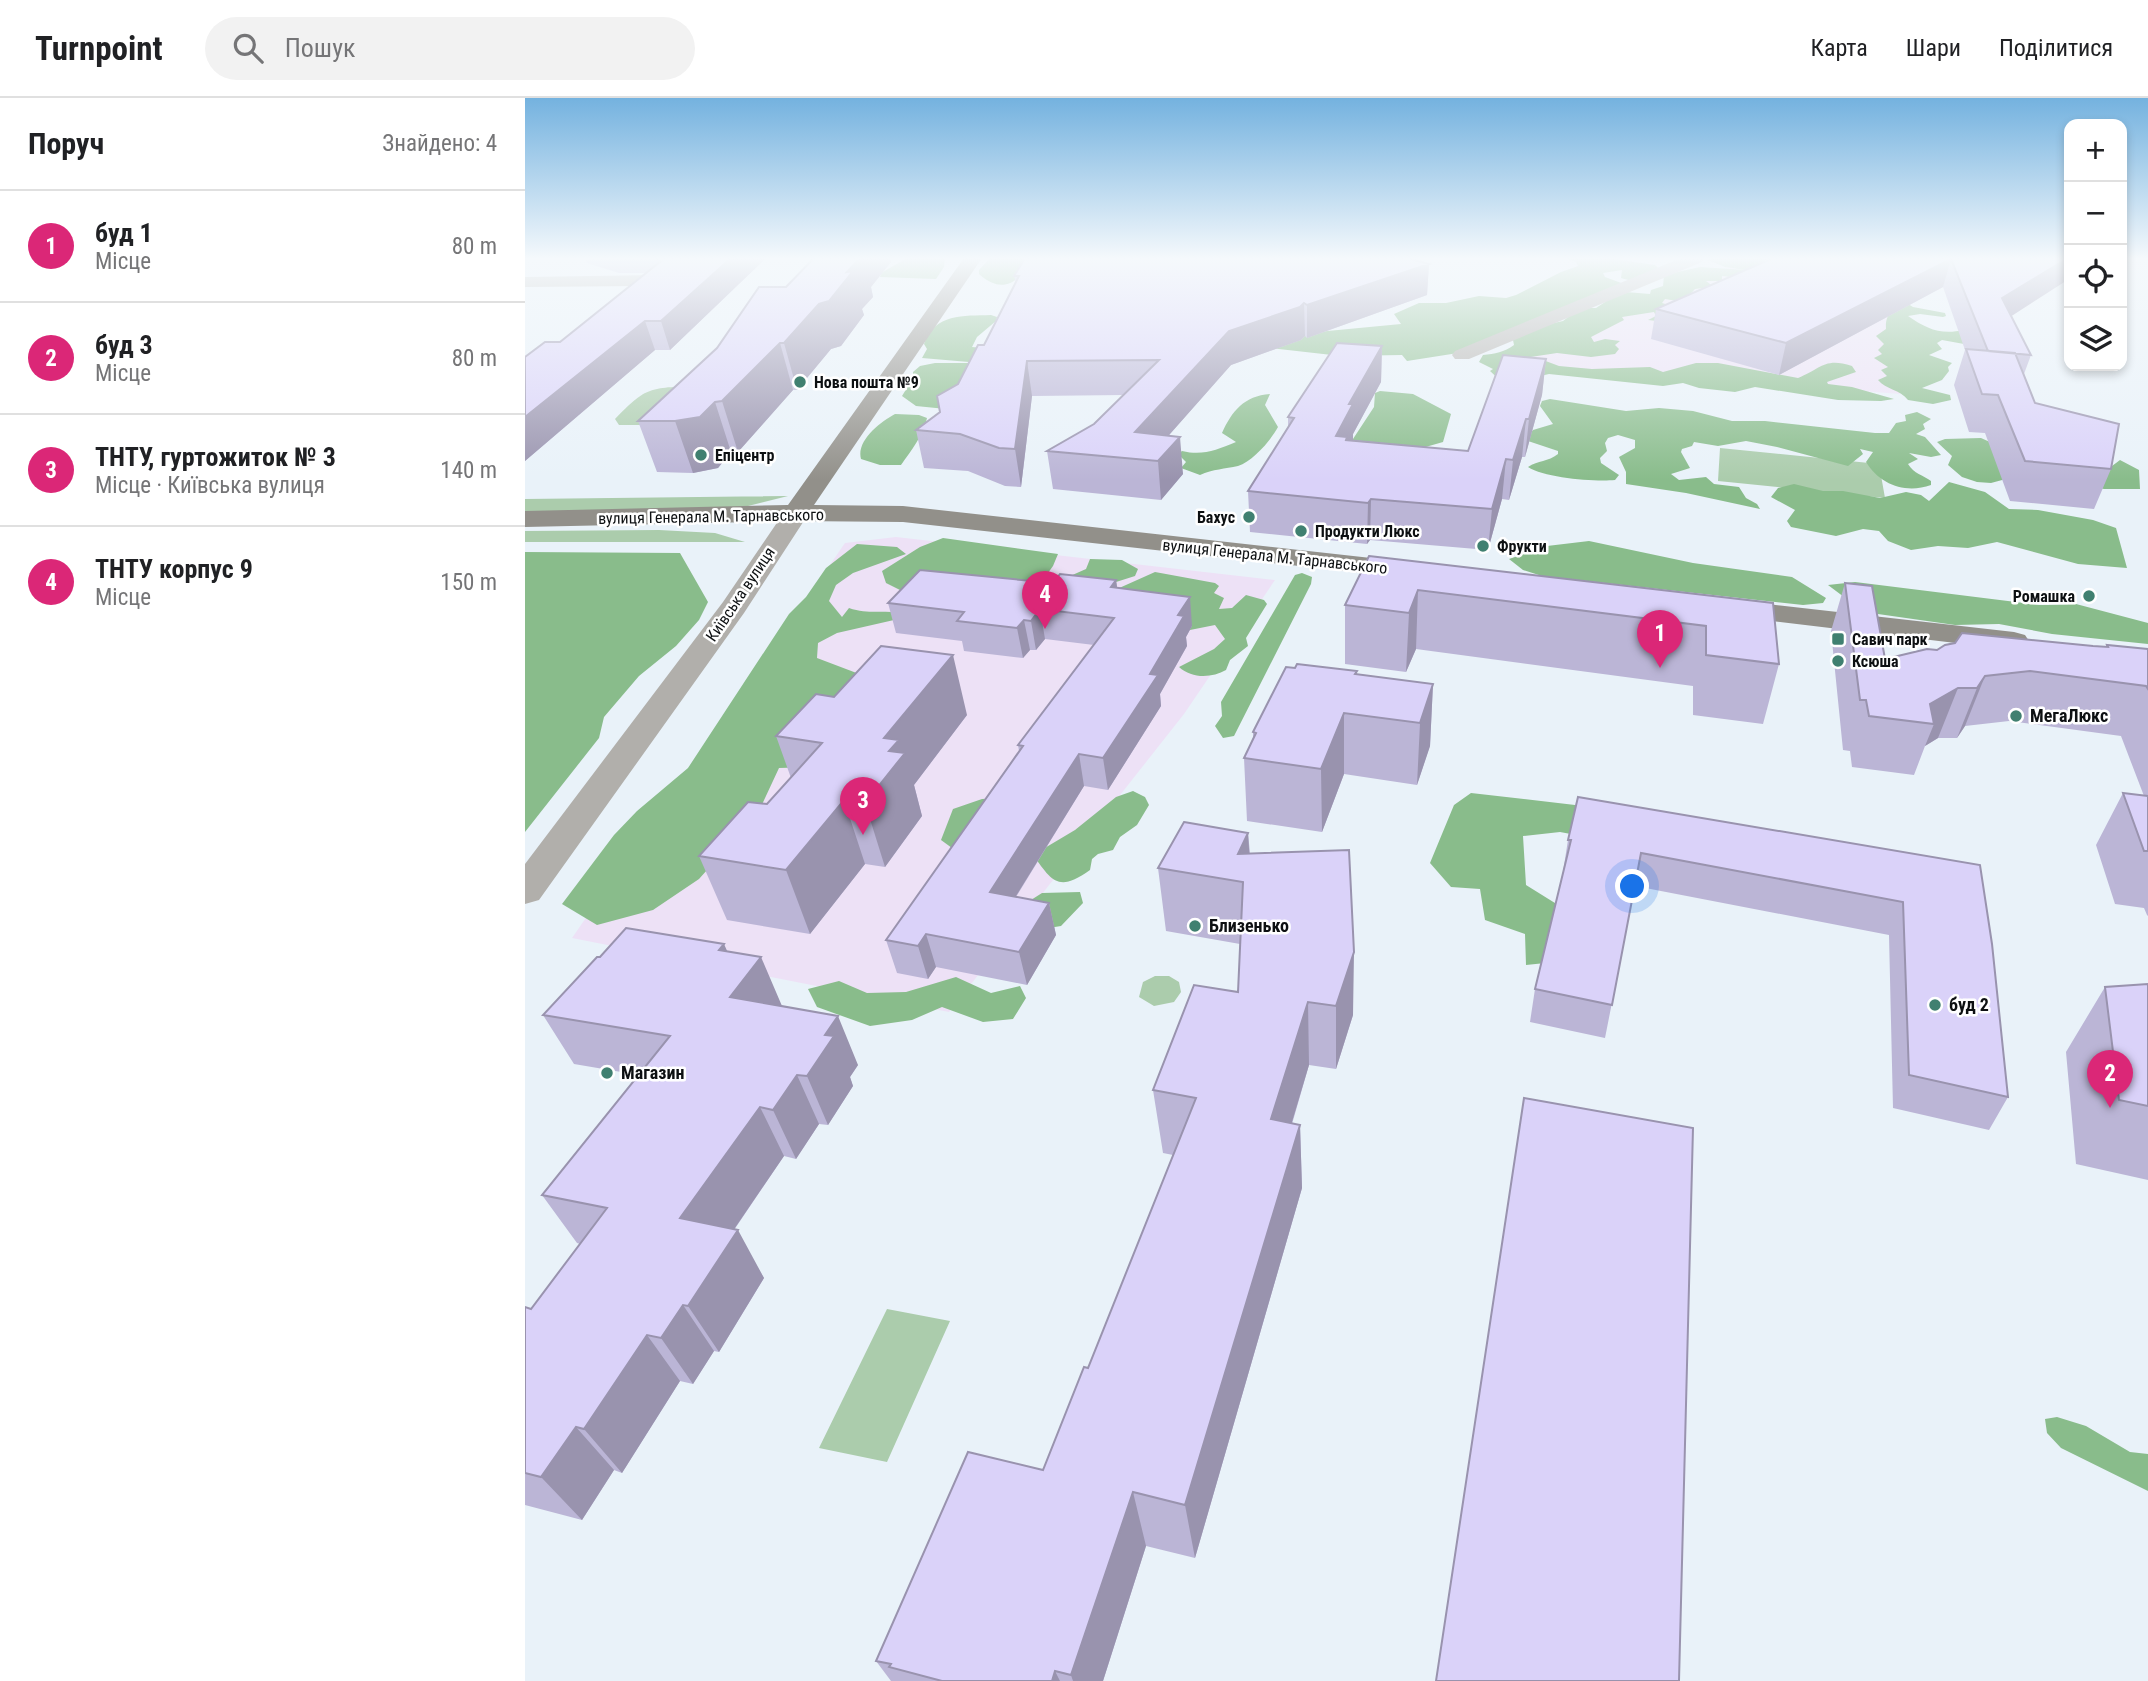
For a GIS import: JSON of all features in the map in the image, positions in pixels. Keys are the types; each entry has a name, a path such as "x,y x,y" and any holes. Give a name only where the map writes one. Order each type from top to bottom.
{"main road":[{"name":"Київська вулиця","path":"796,513 921,332"},
{"name":"вулиця Генерала М. Тарнавського","path":"525,519 796,513 903,514 1436,574"},
{"path":"1696,605 2040,644"}],"street":[{"path":"1462,355 1518,332"},
{"name":"Київська вулиця","path":"525,891 734,607 796,513"}],"shaded area":[{"path":"1572,332 1901,332 1900,394 1527,365 1531,349"},
{"path":"896,537 1275,580 1184,714 949,1012 572,938 845,543"}],"green space":[{"path":"983,332 972,347 983,348 969,362 922,358 927,349 924,344 929,334"},
{"path":"1317,332 1509,332 1458,353 1407,361 1402,355 1341,356 1253,346"},
{"path":"1530,332 1601,332 1591,337 1594,342 1605,339 1620,341 1615,345 1619,349 1615,354 1591,357 1557,353 1524,358 1543,360 1559,366 1592,369 1650,367 1663,372 1696,363 1718,363 1798,378 1829,363 1843,364 1852,366 1856,372 1827,382 1828,384 1852,387 1894,399 1838,400 1755,387 1735,392 1699,388 1683,383 1663,386 1549,374 1504,384 1490,371 1493,369 1479,362 1483,355 1514,345 1513,340"},
{"path":"1882,332 1964,332 1964,344 1942,340 1937,343 1942,349 1929,355 1952,363 1942,380 1922,388 1950,395 1951,400 1933,404 1908,400 1885,386 1878,380 1887,376 1881,370 1888,367 1874,358 1882,354 1878,350 1884,344 1876,336"},
{"path":"935,363 980,363 946,409 916,406 902,396 913,378 913,372 920,366"},
{"path":"692,386 660,425 619,425 615,419 641,395 648,392"},
{"path":"1380,391 1413,394 1451,414 1443,442 1415,450 1351,442 1374,407 1375,393"},
{"path":"1270,394 1265,405 1278,427 1255,455 1238,466 1200,475 1181,468 1186,462 1178,454 1182,451 1216,450 1236,442 1222,433 1230,418 1246,401"},
{"path":"1550,399 1626,411 1659,408 1693,411 1732,421 1765,421 1875,433 1889,433 1896,423 1906,421 1905,415 1917,412 1931,419 1923,424 1925,429 1916,434 1925,437 1941,455 1931,457 1909,453 1918,459 1908,464 1910,467 1931,481 1931,485 1903,488 1879,477 1866,462 1873,452 1860,449 1863,454 1848,466 1746,441 1718,446 1694,442 1692,446 1682,449 1690,468 1671,474 1679,480 1706,477 1714,484 1739,487 1746,498 1760,509 1686,493 1626,484 1626,472 1619,457 1635,448 1635,440 1618,435 1608,438 1605,443 1607,451 1600,458 1601,463 1619,475 1615,480 1570,478 1546,474 1528,467 1558,454 1558,451 1525,440 1533,430 1553,424 1540,406 1542,401"},
{"path":"895,414 927,418 920,436 901,465 880,465 861,459 860,452 866,439 876,427"},
{"path":"1981,438 2001,447 2108,469 2120,460 2139,470 2140,489 2104,489 2067,481 2017,476 1991,483 1977,482 1962,477 1948,465 1952,456 1937,442 1945,439"},
{"path":"1720,448 1879,464 1885,498 1718,481"},
{"path":"1949,482 1985,492 2009,509 2038,510 2093,520 2116,528 2127,568 2078,564 1997,542 1968,548 1938,546 1911,550 1888,541 1879,531 1863,529 1836,536 1791,527 1787,521 1795,510 1771,497 1778,488 1794,484 1823,491 1843,491 1880,498 1906,492 1921,495 1929,501"},
{"path":"788,496 736,509 525,513 525,499"},
{"path":"659,530 715,533 745,542 525,542 525,531"},
{"path":"943,538 1058,554 1053,566 1032,595 902,591 886,583 882,571 920,547"},
{"path":"1589,541 1693,563 1792,577 1826,598 1823,603 1803,605 1542,576 1523,570 1509,559 1547,546"},
{"path":"857,544 897,547 906,554 853,573 836,585 829,601 842,617 849,608 903,614 894,620 837,633 818,643 817,658 875,680 813,767 779,768 758,813 699,879 653,910 597,925 562,904 614,835 637,811 688,768 789,614 806,597 826,568"},
{"path":"525,552 680,553 708,602 699,620 676,646 639,676 604,717 599,738 525,832"},
{"path":"1090,559 1122,560 1138,569 1135,576 1116,582 1117,589 1155,572 1215,583 1219,586 1214,593 1224,598 1219,609 1232,608 1246,595 1264,600 1267,604 1246,638 1248,646 1230,660 1226,670 1208,676 1190,674 1179,667 1214,649 1225,639 1215,625 1180,632 1052,584 1086,569"},
{"path":"1302,573 1312,577 1311,584 1234,736 1223,738 1215,726 1222,716 1221,702 1295,575"},
{"path":"1855,582 2040,605 2076,604 2148,623 2148,644 2052,634 1999,624 1955,625 1864,612 1828,585"},
{"path":"1133,791 1145,797 1149,805 1137,825 1120,837 1113,850 1098,854 1092,859 1090,870 1070,881 1057,881 1045,872 1033,855 1075,830 1116,797"},
{"path":"1471,793 1575,805 1597,814 1587,837 1560,832 1523,836 1526,885 1579,918 1555,962 1526,965 1525,934 1485,920 1480,889 1451,887 1430,863 1454,805"},
{"path":"1000,798 952,848 941,840 953,809 982,799"},
{"path":"1080,892 1083,903 1061,926 1036,930 995,923 1042,893"},
{"path":"1155,976 1169,976 1179,982 1181,992 1174,1002 1154,1006 1139,997 1143,982"},
{"path":"956,977 991,993 1020,986 1026,998 1013,1019 983,1022 942,1007 912,1020 870,1026 817,1007 808,989 839,981 867,993 906,992"},
{"path":"887,1309 950,1321 887,1462 819,1448"},
{"path":"2057,1417 2086,1426 2130,1452 2148,1454 2148,1491 2061,1448 2047,1433 2045,1419"}],"building":[{"path":"573,332 631,332 525,417 525,357 545,342 560,342"},
{"path":"728,332 794,332 722,401 715,402 700,417 675,421 638,421 717,348"},
{"path":"991,332 1228,332 1135,432 1180,437 1158,461 1047,451 1094,424 1159,360 1027,361 1015,449 999,448 960,434 916,430 940,412 937,396 958,384 978,345 984,345"},
{"path":"1743,332 1808,332 1786,343"},
{"path":"1980,332 2019,332 2031,355 1988,351"},
{"path":"1337,343 1382,346 1349,404 1353,404 1336,436 1347,437 1346,440 1468,451 1503,355 1546,359 1529,419 1526,419 1513,460 1506,459 1492,509 1371,499 1368,503 1248,491 1294,418 1288,417"},
{"path":"1966,349 2015,353 2035,403 2119,424 2111,469 2025,461 1998,395 1982,394"},
{"path":"1369,556 1773,603 1779,664 1706,655 1706,626 1418,590 1409,613 1345,605"},
{"path":"920,570 1053,583 1060,574 1116,580 1111,587 1190,597 1178,615 1184,616 1150,674 1158,675 1103,758 1079,754 990,892 1049,903 1019,952 926,934 918,946 886,940 1023,746 1018,745 1114,618 1040,609 1031,621 1024,620 1017,628 957,621 964,612 888,603"},
{"path":"1845,583 1872,586 1885,659 1927,649 1937,650 1955,643 1962,633 2148,649 2148,689 2146,686 2030,671 1985,676 1977,688 1958,688 1930,704 1934,724 1869,716 1866,700 1860,700"},
{"path":"881,646 953,655 884,738 899,740 889,751 905,753 865,803 844,800 786,870 699,856 748,802 767,804 822,743 776,736 816,694 834,697"},
{"path":"1297,664 1433,684 1420,723 1344,713 1321,769 1244,758 1256,733 1253,732 1286,667 1295,668"},
{"path":"2123,793 2148,796 2148,851 2144,851"},
{"path":"1578,797 1980,865 1992,944 2008,1097 1909,1075 1903,902 1641,853 1612,1005 1535,989 1571,840 1568,840"},
{"path":"1184,822 1248,833 1238,854 1349,850 1354,952 1336,1006 1308,1002 1271,1119 1300,1125 1185,1505 1133,1492 1071,1675 1055,1671 1052,1681 942,1681 889,1667 891,1664 876,1661 968,1452 1043,1470 1084,1367 1088,1368 1196,1098 1153,1090 1194,985 1238,992 1243,882 1158,868"},
{"path":"626,928 724,944 719,950 761,957 730,997 838,1016 825,1035 834,1036 807,1076 797,1075 773,1110 760,1107 680,1218 738,1230 688,1306 683,1305 661,1338 647,1335 584,1429 576,1427 541,1477 525,1473 525,1307 531,1309 607,1208 542,1195 670,1036 543,1015"},
{"path":"2148,984 2148,1106 2119,1100 2105,987"},
{"path":"1524,1098 1693,1128 1679,1681 1436,1681"}],"place":[{"name":"Нова пошта №9","path":"800,382"},
{"name":"Епіцентр","path":"701,455"},
{"name":"Бахус","path":"1249,517"},
{"name":"Продукти Люкс","path":"1301,531"},
{"name":"Фрукти","path":"1483,546"},
{"name":"Ромашка","path":"2089,596"},
{"name":"ТНТУ корпус 9","path":"1045,629"},
{"name":"Савич парк","path":"1838,639"},
{"name":"Ксюша","path":"1838,661"},
{"name":"буд 1","path":"1660,668"},
{"name":"МегаЛюкс","path":"2016,716"},
{"name":"ТНТУ, гуртожиток № 3","path":"863,835"},
{"name":"Близенько","path":"1195,926"},
{"name":"буд 2","path":"1935,1005"},
{"name":"Магазин","path":"607,1073"},
{"name":"буд 3","path":"2110,1108"}]}
